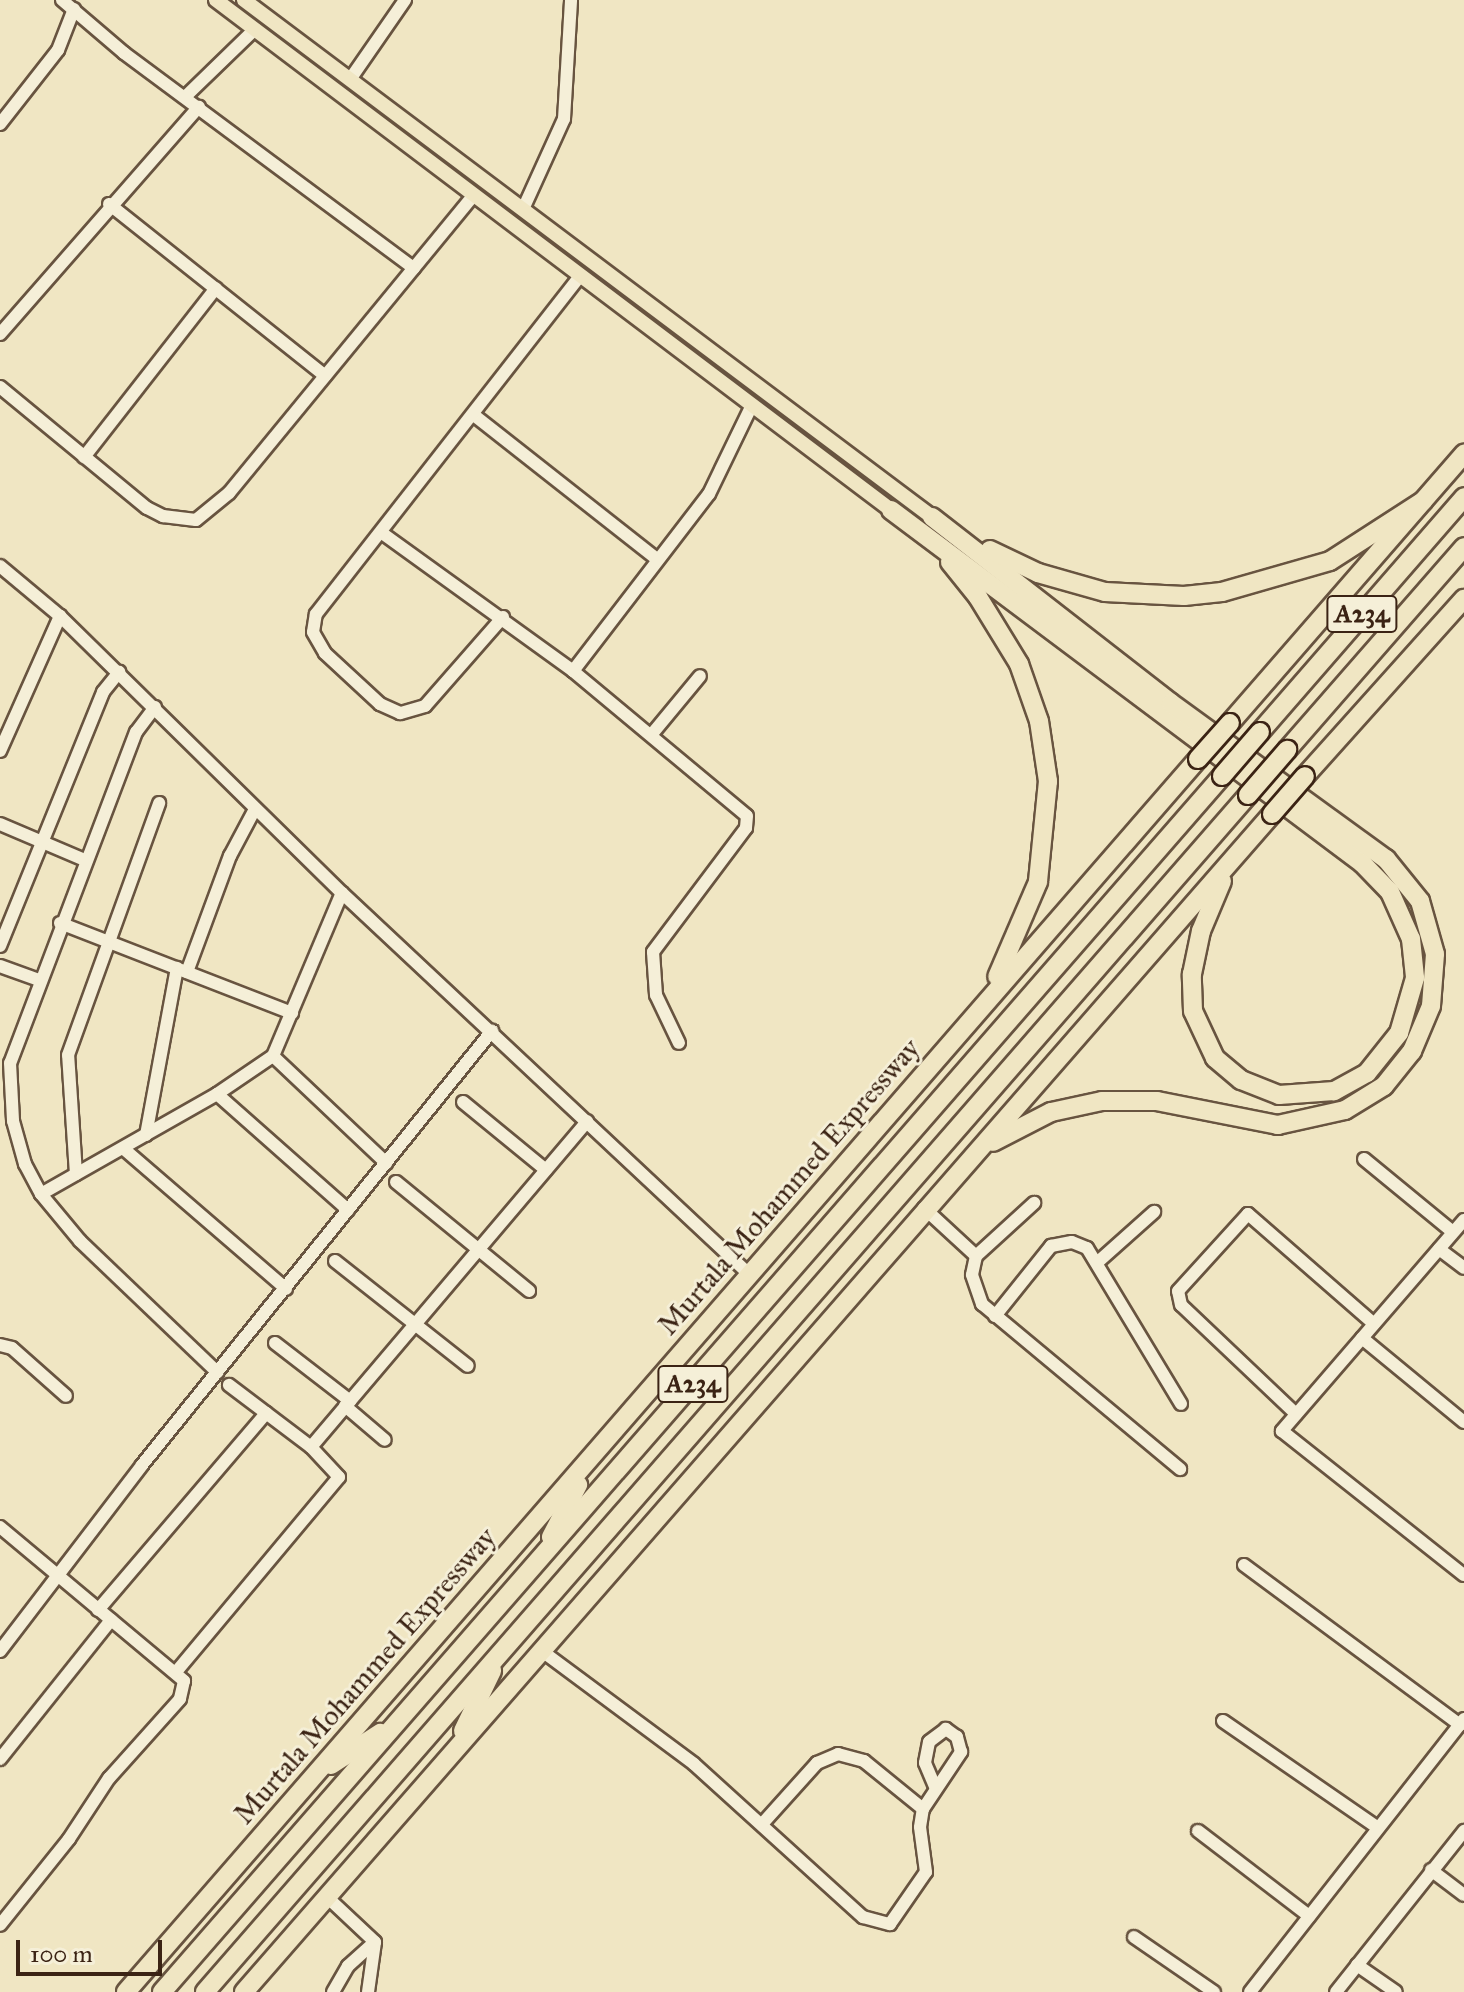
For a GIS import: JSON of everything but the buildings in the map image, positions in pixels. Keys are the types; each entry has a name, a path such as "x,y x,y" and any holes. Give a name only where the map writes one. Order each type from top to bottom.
{"highway":[{"name":"Murtala Mohammed Expressway","path":"126,1992 1464,454"},
{"name":"Murtala Mohammed Expressway","path":"162,1992 1464,497"},
{"path":"932,517 1005,558 1069,584 1105,592 1184,596 1297,574 1361,545 1423,501"},
{"path":"891,510 1362,863 1390,892 1406,921 1415,958 1407,1015 1380,1061 1334,1091 1298,1097 1260,1089 1227,1070 1199,1030 1192,994 1195,951 1215,895 1246,843"},
{"path":"891,510 957,570 1000,630 1031,693 1044,748 1047,818 1038,882 1014,947 967,1023"},
{"path":"932,517 1171,703 1386,859 1420,901 1435,954 1431,1006 1412,1051 1384,1086 1345,1110 1278,1125 1157,1101 1077,1105 1003,1135 948,1180"},
{"name":"A234","path":"205,1992 503,1648 640,1497 1464,547"},
{"path":"244,1992 948,1180 1464,599"},
{"path":"640,1497 723,1442"},
{"path":"537,1563 593,1458"},
{"path":"452,1755 503,1648"},
{"path":"312,1779 399,1721"}],"main road":[{"path":"216,0 891,510"},
{"path":"244,0 524,207 932,517"}],"street":[{"path":"62,0 414,268"},
{"path":"351,78 405,0"},
{"path":"524,207 564,119 571,0"},
{"path":"0,124 58,50 74,9"},
{"path":"187,95 255,29"},
{"path":"0,334 109,204 199,107"},
{"path":"0,387 147,508 163,516 196,520 229,493 474,195"},
{"path":"109,204 325,376"},
{"path":"503,617 425,706 400,713 380,704 325,653 313,632 316,614 475,416 581,275"},
{"path":"84,457 216,288"},
{"path":"573,671 709,494 752,405"},
{"path":"475,416 657,559"},
{"path":"382,533 503,617 573,671 747,816 746,828 653,952 656,995 679,1043"},
{"path":"0,566 60,616 342,893 750,1275"},
{"path":"0,751 60,616"},
{"path":"0,946 103,692 119,672"},
{"path":"652,734 700,676"},
{"path":"155,707 136,732 5,1061 18,1142 41,1194 80,1241 217,1372"},
{"path":"76,1174 66,1066 159,803"},
{"path":"146,1135 182,970 230,856 255,809"},
{"path":"0,824 85,860"},
{"path":"41,1194 217,1094 273,1056 342,893"},
{"path":"60,923 292,1013"},
{"path":"0,966 39,980"},
{"path":"0,1651 55,1576 492,1031"},
{"path":"273,1056 386,1163"},
{"path":"217,1094 348,1210"},
{"path":"463,1102 546,1170"},
{"path":"311,1447 587,1121"},
{"path":"124,1149 286,1289"},
{"path":"1364,1159 1453,1232"},
{"path":"396,1182 529,1291"},
{"path":"1034,1203 976,1256 975,1290 995,1316 1180,1469"},
{"path":"924,1208 976,1256"},
{"path":"1099,1261 1154,1212"},
{"path":"1296,1414 1181,1305 1178,1291 1248,1214 1374,1324"},
{"path":"1464,1220 1282,1431 1464,1575"},
{"path":"995,1316 1051,1246 1072,1242 1099,1261 1181,1404"},
{"path":"1439,1249 1464,1268"},
{"path":"335,1261 468,1366"},
{"path":"1362,1338 1464,1422"},
{"path":"275,1343 385,1440"},
{"path":"0,1345 12,1348 66,1396"},
{"path":"176,1672 337,1481 339,1473 311,1447 229,1385"},
{"path":"98,1610 266,1413"},
{"path":"0,1527 184,1681 180,1699 109,1778 69,1839 0,1925"},
{"path":"1244,1565 1462,1722 1250,1992"},
{"path":"0,1759 111,1620"},
{"path":"542,1651 763,1823 863,1917 890,1924 926,1872 920,1827 923,1809 935,1787"},
{"path":"1223,1721 1378,1828"},
{"path":"763,1823 817,1763 838,1754 864,1761 923,1809"},
{"path":"1198,1831 1309,1916"},
{"path":"1336,1992 1464,1831"},
{"path":"1431,1870 1464,1895"},
{"path":"327,1897 375,1942"},
{"path":"1134,1937 1214,1992"},
{"path":"333,1992 348,1966 375,1942"},
{"path":"368,1992 375,1942"},
{"path":"1357,1965 1396,1992"}]}
